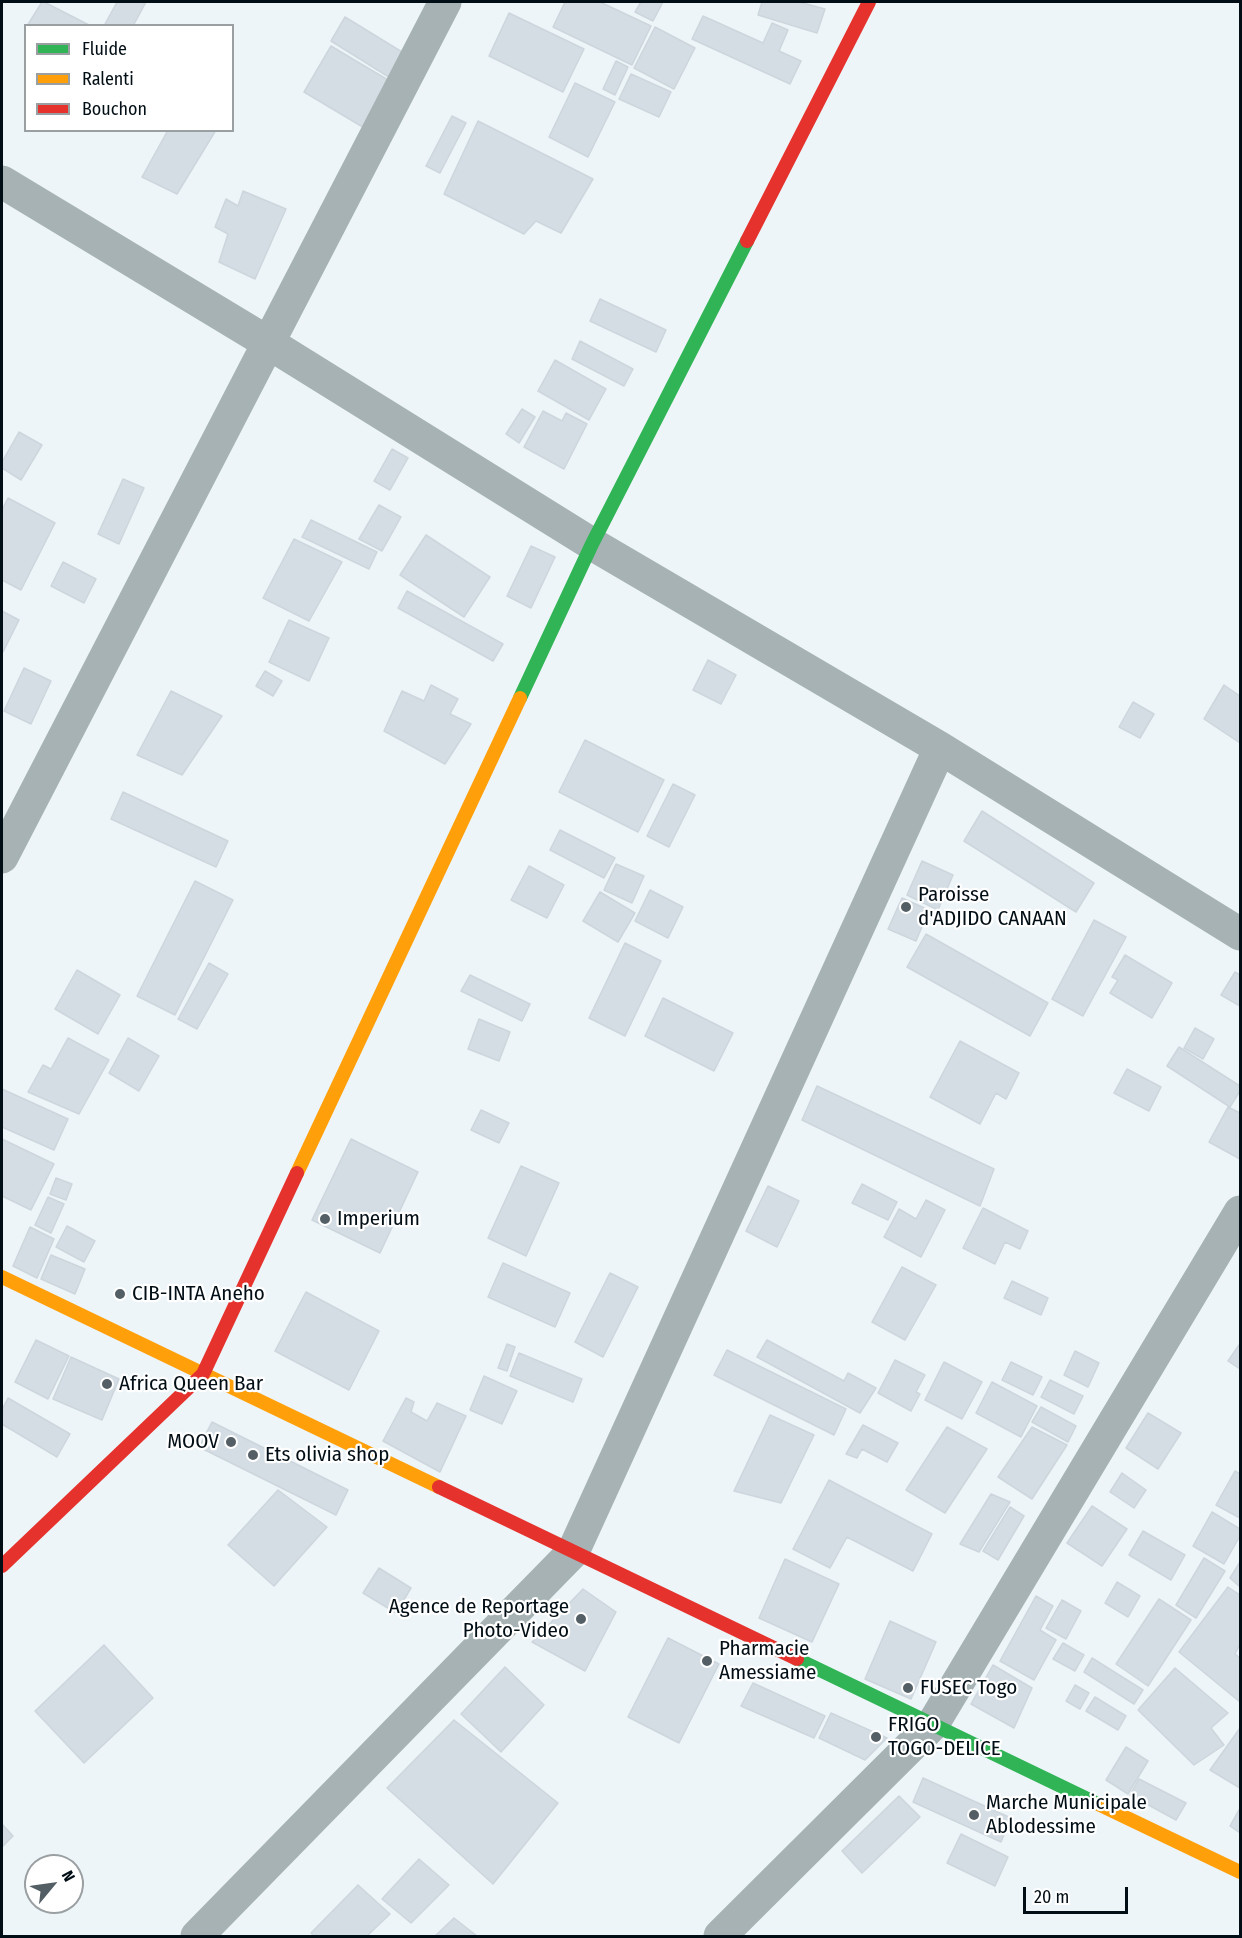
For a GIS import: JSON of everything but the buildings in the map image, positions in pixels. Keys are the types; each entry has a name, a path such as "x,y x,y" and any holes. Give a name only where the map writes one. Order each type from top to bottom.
{"street":[{"path":"2,857 445,2"},
{"path":"2,1566 203,1374 592,544 869,2"},
{"path":"2,182 267,342 592,544 940,748 1240,934"},
{"path":"196,1936 573,1551 940,748"},
{"path":"720,1936 933,1724 1240,1212"},
{"path":"2,1277 1240,1872"}],"traffic: fast":[{"path":"520,698 592,544 747,241"},
{"path":"797,1659 1098,1804"}],"traffic: slow":[{"path":"297,1173 520,698"},
{"path":"2,1277 439,1487"},
{"path":"1098,1804 1240,1872"}],"traffic: jam":[{"path":"747,241 869,2"},
{"path":"2,1566 203,1374 297,1173"},
{"path":"439,1487 797,1659"}],"place":[{"name":"Paroisse d'ADJIDO CANAAN","path":"906,907"},
{"name":"Imperium","path":"325,1219"},
{"name":"CIB-INTA Aneho","path":"120,1294"},
{"name":"Africa Queen Bar","path":"107,1384"},
{"name":"MOOV","path":"231,1442"},
{"name":"Ets olivia shop","path":"253,1455"},
{"name":"Agence de Reportage Photo-Video","path":"581,1619"},
{"name":"Pharmacie Amessiame","path":"707,1661"},
{"name":"FUSEC Togo","path":"908,1688"},
{"name":"FRIGO TOGO-DELICE","path":"876,1737"},
{"name":"Marche Municipale Ablodessime","path":"974,1815"}]}
